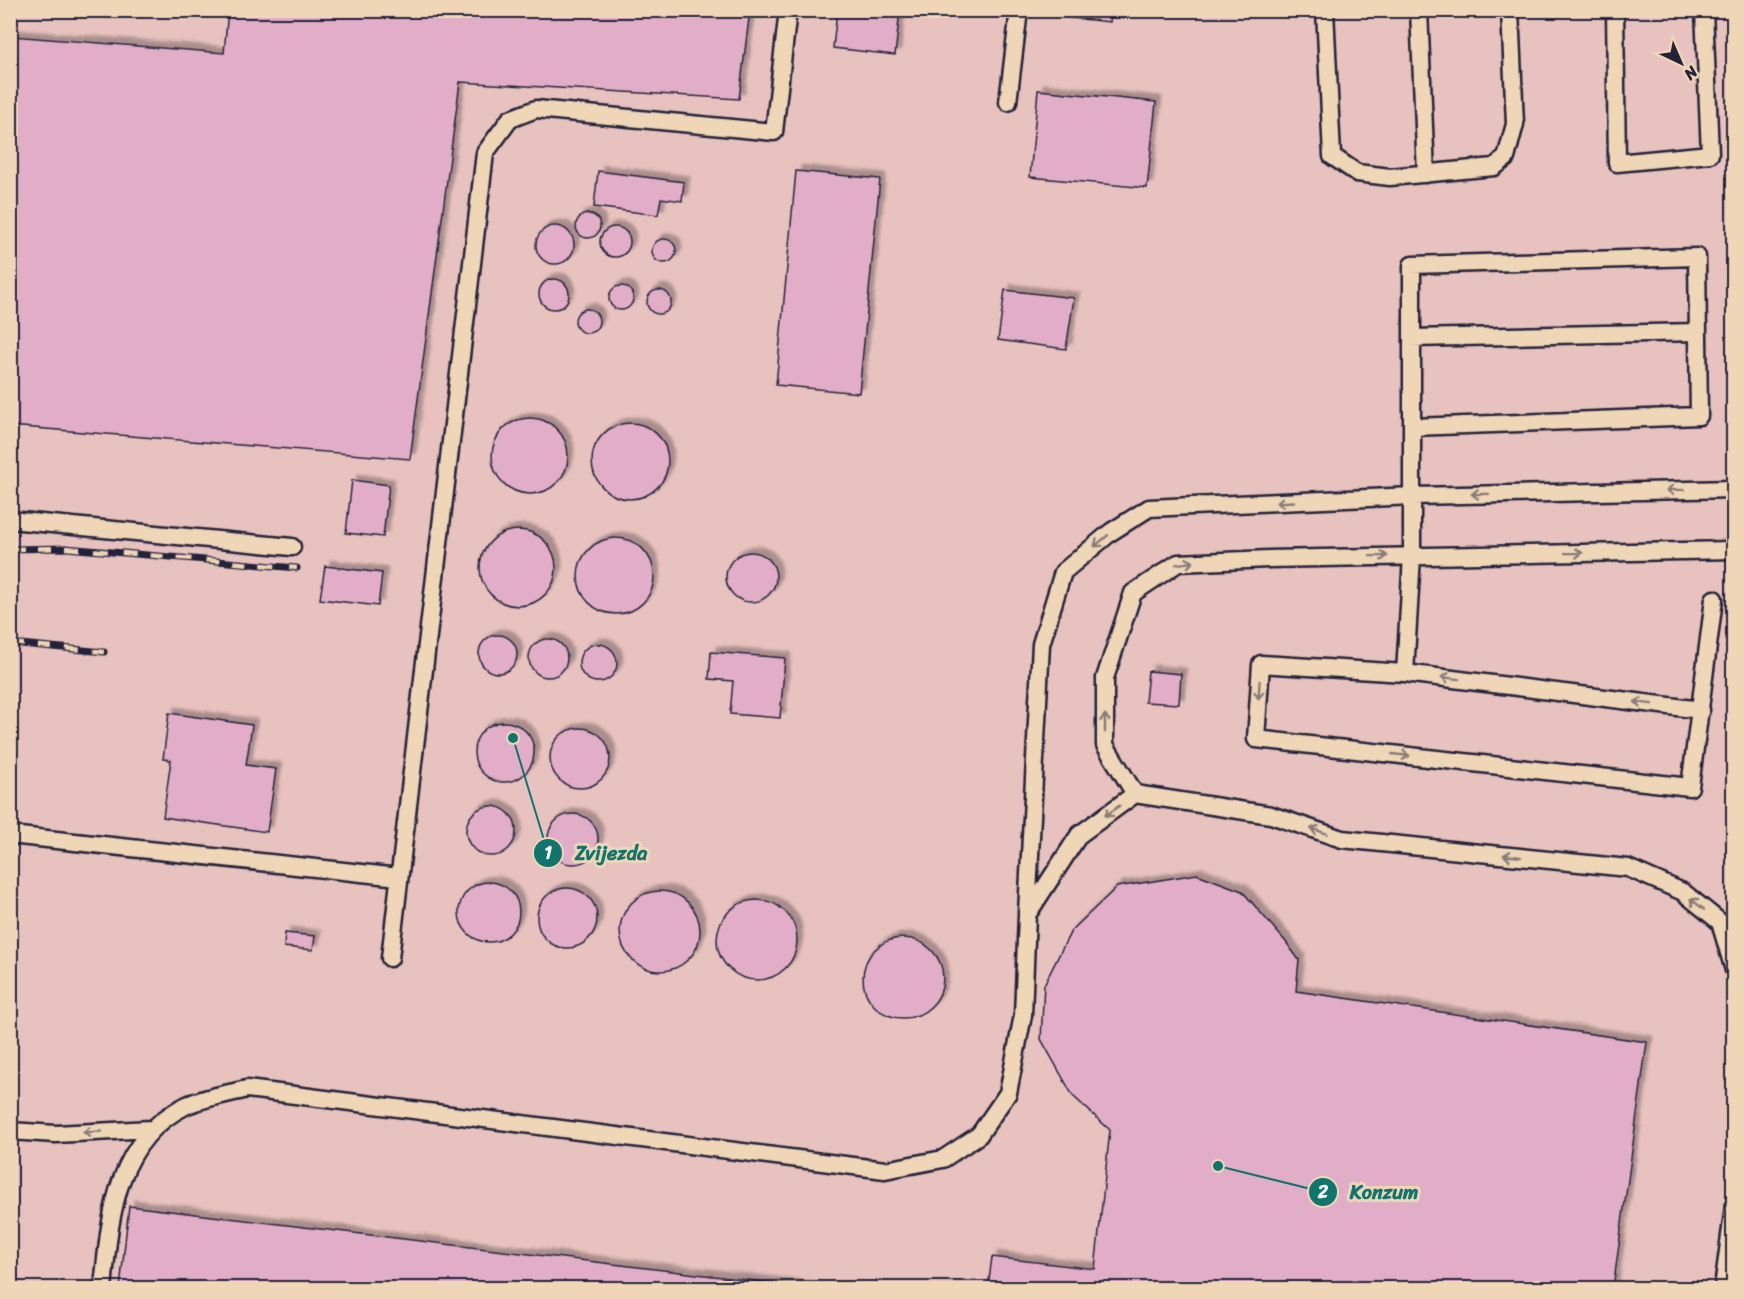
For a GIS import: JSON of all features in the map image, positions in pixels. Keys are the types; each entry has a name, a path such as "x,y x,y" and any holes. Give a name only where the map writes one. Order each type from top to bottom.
{"lane":[{"path":"390,958 485,153 510,119 536,109 774,132 788,10"},
{"path":"1008,102 1018,10"},
{"path":"1325,10 1332,156 1357,173 1389,177 1494,167 1506,158 1515,123 1510,10"},
{"path":"1419,10 1426,174"},
{"path":"1615,10 1617,163 1710,154 1704,10"},
{"path":"1405,673 1412,556 1412,265 1697,256 1699,416 1413,427"},
{"path":"1412,338 1698,332"},
{"path":"103,1288 111,1214 127,1164 151,1129 186,1106 246,1089 885,1170 943,1159 980,1135 1008,1093 1023,1015 1041,644 1063,572 1111,532 1149,508 1413,496 1734,489"},
{"path":"10,520 292,547"},
{"path":"1135,794 1105,745 1105,678 1133,593 1178,563 1734,550"},
{"path":"1701,710 1405,673 1261,664 1256,739 1690,787 1701,710 1714,599"},
{"path":"1027,915 1079,835 1135,794 1271,815 1342,839 1628,868 1683,892 1720,922 1734,970"},
{"path":"10,835 399,877"},
{"path":"10,1131 56,1134 151,1129"},
{"path":"1723,1288 1734,1206"}],"shaded area":[{"path":"10,11 1733,11 1733,1288 11,1288"}],"building":[{"path":"228,10 750,10 739,99 460,82 410,459 10,426 12,36 224,53"},
{"path":"837,10 900,10 895,55 833,48"},
{"path":"1044,10 1111,10 1110,22 1043,15"},
{"path":"1038,90 1156,102 1147,188 1030,177"},
{"path":"598,171 684,182 682,201 661,198 658,215 594,207"},
{"path":"796,171 880,179 859,393 776,385"},
{"path":"588,214 597,217 600,226 597,235 588,238 579,235 576,226 579,217"},
{"path":"555,226 568,232 574,245 568,258 555,264 542,258 536,245 542,232"},
{"path":"615,227 626,231 630,242 626,253 615,257 604,253 600,242 604,231"},
{"path":"664,239 673,242 676,251 673,260 664,263 655,260 652,251 655,242"},
{"path":"554,279 565,283 569,294 565,305 554,309 543,305 539,294 543,283"},
{"path":"621,286 630,289 633,298 630,307 621,310 612,307 609,298 612,289"},
{"path":"659,290 668,293 671,302 668,311 659,314 650,311 647,302 650,293"},
{"path":"1005,290 1074,298 1066,349 998,340"},
{"path":"587,309 596,312 599,321 596,330 587,333 578,330 575,321 578,312"},
{"path":"530,418 544,421 557,429 565,442 568,456 565,470 557,483 544,491 530,494 516,491 503,483 495,470 492,456 495,442 503,429 516,421"},
{"path":"630,423 644,426 657,434 665,447 668,461 665,475 657,488 644,496 630,499 616,496 603,488 595,475 592,461 595,447 603,434 616,426"},
{"path":"352,480 389,485 383,537 346,533"},
{"path":"518,530 532,533 545,541 553,554 556,568 553,582 545,595 532,603 518,606 504,603 491,595 483,582 480,568 483,554 491,541 504,533"},
{"path":"616,538 630,541 643,549 651,562 654,576 651,590 643,603 630,611 616,614 602,611 589,603 581,590 578,576 581,562 589,549 602,541"},
{"path":"751,552 765,556 772,563 776,577 772,591 765,598 751,602 737,598 730,591 726,577 730,563 737,556"},
{"path":"325,566 382,573 378,606 320,599"},
{"path":"498,635 511,641 517,654 511,667 498,673 485,667 479,654 485,641"},
{"path":"548,639 561,645 567,658 561,671 548,677 535,671 529,658 535,645"},
{"path":"598,644 611,650 617,663 611,676 598,682 585,676 579,663 585,650"},
{"path":"711,652 785,658 780,718 730,714 733,681 709,679"},
{"path":"1148,671 1181,674 1179,704 1145,702"},
{"path":"169,713 252,725 246,765 276,769 267,832 163,817 171,760 163,759"},
{"path":"504,722 525,731 534,752 525,773 504,782 483,773 474,752 483,731"},
{"path":"580,728 601,737 610,758 601,779 580,788 559,779 550,758 559,737"},
{"path":"486,806 496,806 509,813 516,826 516,836 509,849 496,856 486,856 477,852 470,845 466,836 466,826 470,817 477,810"},
{"path":"573,814 587,818 594,825 598,839 594,853 587,860 573,864 559,860 552,853 548,839 552,825 559,818"},
{"path":"1197,874 1242,891 1286,942 1299,960 1296,991 1647,1042 1613,1288 988,1288 992,1257 1095,1269 1110,1130 1073,1096 1041,1039 1044,985 1071,931 1117,887"},
{"path":"489,882 510,891 519,912 510,933 489,942 468,933 459,912 468,891"},
{"path":"567,888 588,897 597,918 588,939 567,948 546,939 537,918 546,897"},
{"path":"660,891 675,894 688,903 697,916 700,931 697,946 688,959 675,968 660,971 645,968 632,959 623,946 620,931 623,916 632,903 645,894"},
{"path":"757,900 772,903 785,912 794,925 797,940 794,955 785,968 772,977 757,980 742,977 729,968 720,955 717,940 720,925 729,912 742,903"},
{"path":"285,933 315,936 313,950 284,947"},
{"path":"903,938 918,941 931,950 940,963 943,978 940,993 931,1006 918,1015 903,1018 888,1015 875,1006 866,993 863,978 866,963 875,950 888,941"},
{"path":"129,1206 813,1288 120,1288"}],"railway":[{"path":"10,549 66,548 297,568"},
{"path":"10,643 104,652"}],"place":[{"name":"Zvijezda","path":"513,738"},
{"name":"Konzum","path":"1218,1166"}]}
